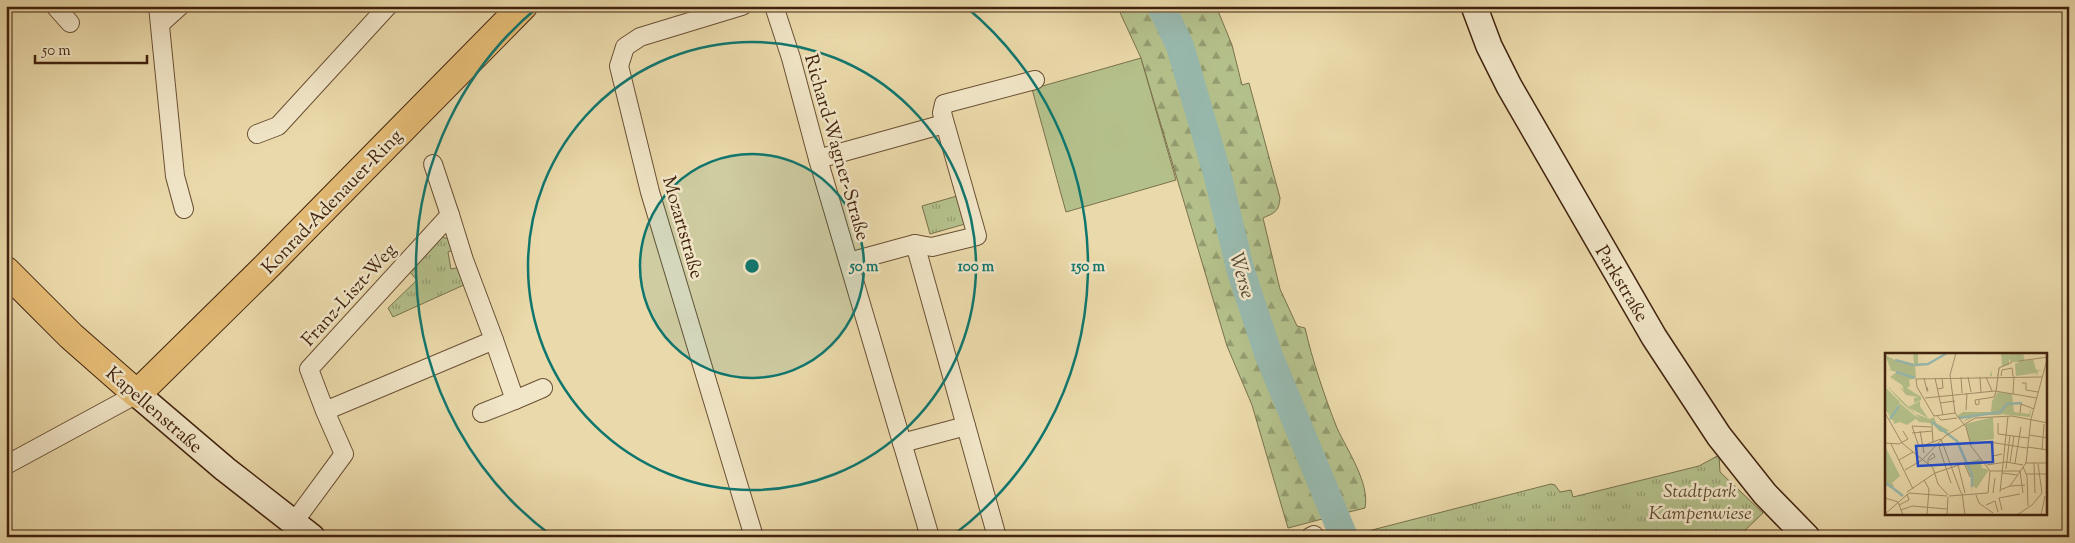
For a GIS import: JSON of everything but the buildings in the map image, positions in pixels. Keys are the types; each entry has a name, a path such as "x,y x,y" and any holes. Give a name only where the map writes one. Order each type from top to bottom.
{"main road":[{"name":"Konrad-Adenauer-Ring","path":"137,394 269,264 523,6"},
{"name":"Kapellenstraße","path":"6,270 70,336 137,394"}],"street":[{"path":"55,6 70,23"},
{"path":"158,6 175,176 184,209"},
{"path":"160,24 180,6"},
{"path":"257,134 278,126 388,6"},
{"name":"Mozartstraße","path":"742,6 640,37 625,47 619,66 650,192 754,537"},
{"name":"Richard-Wagner-Straße","path":"774,6 791,58 818,159 930,537"},
{"name":"Parkstraße","path":"1474,6 1489,46 1509,86 1658,342 1737,461 1765,494 1807,537"},
{"path":"849,262 915,244 932,247 977,236 941,110 947,103 1036,80"},
{"path":"818,159 944,124"},
{"path":"433,164 464,260 515,400"},
{"name":"Franz-Liszt-Weg","path":"303,529 344,454 309,369 450,215"},
{"path":"915,244 997,537"},
{"path":"325,411 494,340"},
{"path":"482,413 543,388"},
{"path":"6,465 137,394"},
{"name":"Kapellenstraße","path":"137,394 225,469 303,529"},
{"path":"902,443 966,426"}],"green space":[{"path":"1117,6 1155,6 1174,49 1211,174 1237,275 1264,359 1326,518 1288,528 1252,405 1227,346 1141,58"},
{"path":"1168,6 1216,6 1232,45 1242,85 1249,83 1280,198 1275,211 1263,218 1280,289 1297,326 1305,328 1332,416 1361,478 1366,498 1365,508 1345,513 1274,353 1246,272 1223,171 1186,45"},
{"path":"1141,58 1176,180 1066,212 1032,89"},
{"path":"957,196 965,224 930,234 922,206"},
{"path":"442,237 452,240 454,250 448,252 451,269 461,267 466,284 393,317 388,308 417,280 408,270"},
{"name":"Stadtpark Kampenwiese","path":"1719,455 1720,472 1763,513 1738,537 1366,537 1373,535 1372,530 1551,484 1555,485 1560,492 1571,490 1573,497 1699,466"}],"waterway":[{"name":"Werse","path":"1161,6 1180,46 1217,173 1241,272 1269,356 1344,537"}]}
